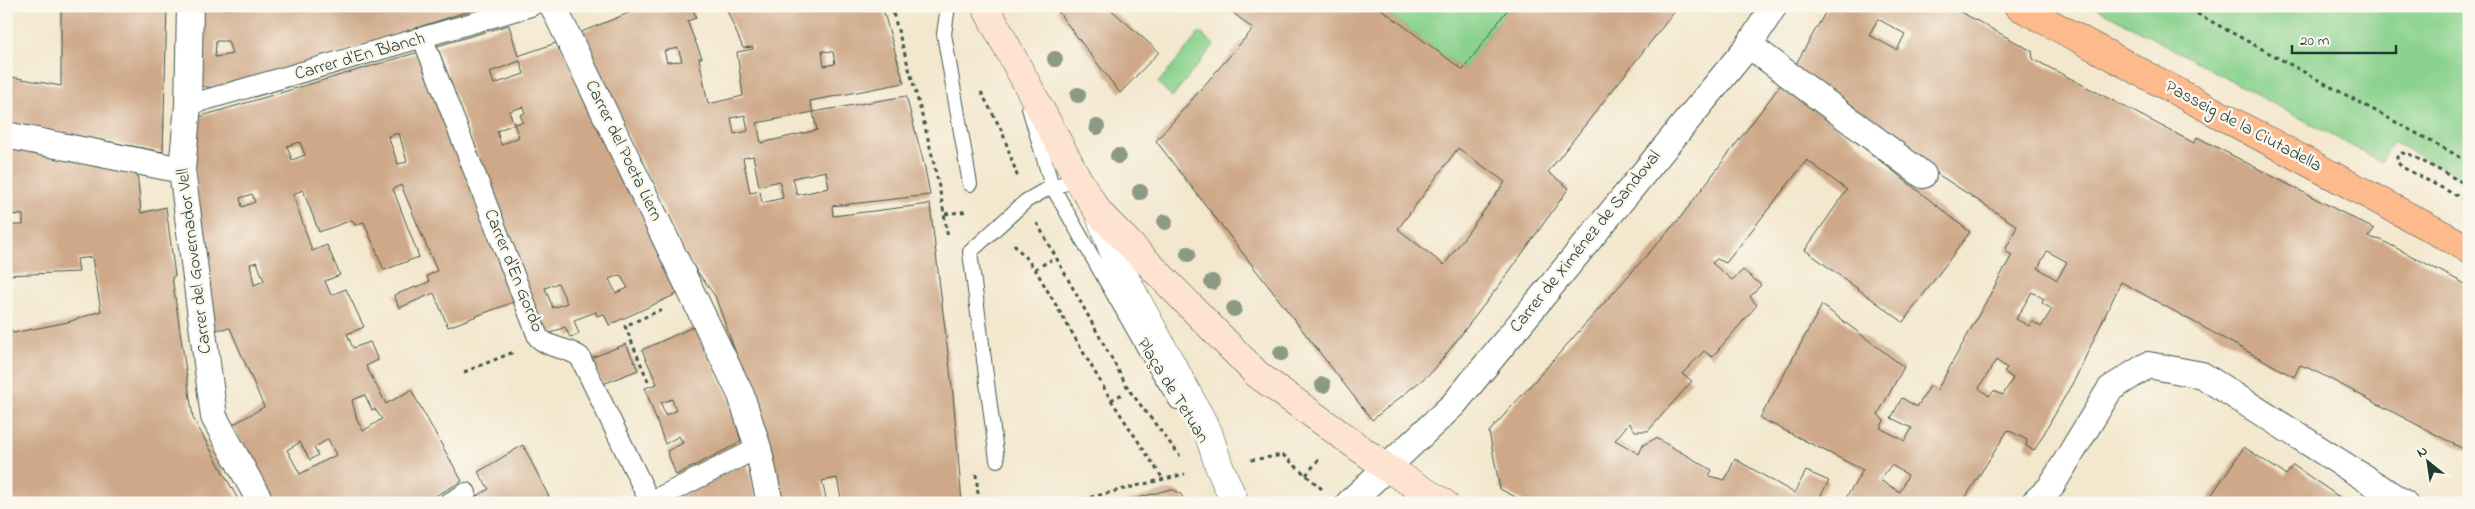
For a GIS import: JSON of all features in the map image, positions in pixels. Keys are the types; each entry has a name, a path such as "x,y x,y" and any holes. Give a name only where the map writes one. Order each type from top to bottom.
{"main road":[{"name":"Plaça de Tetuan","path":"985,6 1079,181 1099,213 1258,375 1387,468 1444,503"},
{"name":"Passeig de la Ciutadella","path":"2018,6 2469,249"}],"street":[{"name":"Carrer del Governador Vell","path":"190,6 188,105 182,170 214,417 261,503"},
{"name":"Carrer d'En Blanch","path":"188,105 423,39 531,6"},
{"name":"Carrer del Poeta Liern","path":"554,6 741,395 758,448 770,503"},
{"name":"Carrer de Ximénez de Sandoval","path":"1349,503 1454,404 1749,44 1774,6"},
{"name":"Carrer d'En Gordo","path":"423,39 541,340 573,351 580,357 649,502"},
{"path":"1749,44 1923,175"},
{"path":"6,135 182,170"},
{"name":"Plaça de Tetuan","path":"1099,213 1120,268 1208,432 1219,466"},
{"path":"2034,503 2050,488 2110,390 2148,365 2202,375 2404,503"},
{"path":"649,502 758,448"},
{"path":"1219,466 1235,503"}],"lane":[{"path":"948,6 944,34 970,184"},
{"name":"Plaça de Tetuan","path":"1014,59 1052,186 1152,362 1219,466"},
{"path":"997,460 970,252 1026,200 1052,186 1079,181"}],"path":[{"path":"2183,6 2469,162"},
{"path":"2469,186 2409,154 2402,153 2397,156 2397,162 2402,167 2469,202"},
{"path":"945,214 973,210"},
{"path":"1009,238 1035,269 1111,400 1163,479"},
{"path":"1035,269 1051,260"},
{"path":"648,381 625,326 693,295"},
{"path":"464,372 541,340"},
{"path":"1111,400 1124,393"},
{"path":"1245,461 1283,455 1324,491"},
{"path":"1306,475 1320,457"},
{"path":"1067,503 1185,474"}],"green space":[{"path":"1377,6 1510,6 1463,70"},
{"path":"2093,6 2469,6 2469,182 2393,142 2381,162"},
{"path":"1200,32 1214,45 1172,97 1158,83"}],"building":[{"path":"61,6 167,6 163,152 6,122 6,76 61,86"},
{"path":"197,6 224,6 224,9 232,8 232,6 484,6 229,89 197,86","holes":["216,41 228,41 232,54 215,57"]},
{"path":"640,6 692,6 696,18 687,21 702,58 699,58 708,104 743,96 737,52 753,49 753,47 743,48 725,6 882,6 904,83 810,101 813,112 906,96 925,168 930,195 832,206 833,216 930,204 953,395 962,503 842,503 837,478 822,481 827,503 783,503 757,411 715,296 688,259 579,33 641,8","holes":["678,48 682,61 667,62 664,51","822,51 833,52 835,64 824,66","813,112 817,130 761,143 757,123","745,115 748,131 734,134 731,118","753,156 759,186 780,181 783,198 762,203 760,191 750,193 743,158","826,171 829,188 797,195 793,178"]},
{"path":"1056,6 1107,6 1159,52 1120,93 1062,17"},
{"path":"1225,6 1377,6 1463,70 1510,6 1679,6 1548,172 1569,188 1501,283 1433,371 1372,420 1156,141 1253,29","holes":["1458,148 1505,182 1444,265 1398,229"]},
{"path":"1829,6 1950,6 2032,51 2033,59 2194,143 2197,137 2374,229 2368,237 2381,240 2469,286 2469,452 2313,370 2300,365 2294,377 2121,282 2076,377 2034,451 2026,446 2027,440 2008,430 1962,503 1843,503 1863,470 1760,418 1822,305 1904,367 1878,414 1884,421 1880,428 1905,441 1912,428 1891,418 1902,398 1917,407 1930,386 1937,390 2012,255 2005,251 2017,226 1907,154 1793,69","holes":["1878,19 1905,34 1897,50 1869,35","2047,251 2067,262 2057,280 2038,268","2032,292 2044,299 2042,303 2052,309 2041,327 2032,321 2029,326 2016,319","1996,360 2007,368 2004,372 2013,378 2003,395 1994,391 1989,396 1979,388","1891,465 1908,475 1900,492 1880,480"]},
{"path":"509,25 518,56 559,42 679,293 609,325 604,314 597,316 596,312 574,320 579,334 570,337 565,327 545,335 437,46","holes":["520,61 524,74 494,84 490,72","523,107 525,113 520,115 523,122 514,124 509,111","514,124 519,137 501,145 497,131","620,275 628,288 616,293 609,279","558,283 567,303 553,308 545,288"]},
{"path":"419,52 494,250 497,248 516,301 448,327 434,293 399,308 394,295 429,282 427,276 437,271 401,185 393,189 419,257 384,270 364,222 355,225 352,220 319,232 303,190 293,194 312,251 327,245 340,275 325,281 331,295 346,289 364,327 347,334 353,348 370,342 378,360 366,366 386,404 411,390 462,481 423,503 274,503 232,425 264,407 230,328 212,330 206,299 192,135 198,118","holes":["399,133 407,162 398,164 388,136","300,142 305,155 292,160 287,146","252,194 255,202 242,207 240,198","257,262 264,281 254,285 250,264","365,395 372,410 375,409 382,419 363,431 357,420 352,400","328,439 336,455 300,474 287,450 300,442 310,460 318,455 314,448"]},
{"path":"1782,83 1970,232 1903,322 1805,250 1847,190 1807,160 1726,263 1717,259 1712,263 1732,280 1743,270 1761,285 1750,297 1757,305 1712,357 1704,351 1682,374 1692,381 1648,431 1635,431 1629,423 1615,440 1639,454 1643,445 1656,438 1712,470 1709,476 1725,480 1735,459 1794,493 1806,471 1829,481 1818,500 1824,503 1527,503 1500,489 1489,432 1680,218"},
{"path":"6,146 137,171 141,213 166,207 175,276 172,277 193,418 240,503 6,503 6,320 13,333 68,322 101,311 92,257 77,259 79,272 6,275 6,225 23,225 23,215 6,214"},
{"path":"695,326 730,401 741,442 676,475 667,451 683,443 679,436 665,444 645,388 657,384 642,350","holes":["672,399 676,411 665,415 661,403"]},
{"path":"626,344 638,370 603,384 591,358"},
{"path":"523,445 552,503 465,503 489,489 478,472"},
{"path":"2244,447 2286,475 2293,465 2348,503 2206,503"},
{"path":"747,462 757,503 666,503"},
{"path":"1167,490 1174,490 1180,493 1186,503 1120,503"}]}
